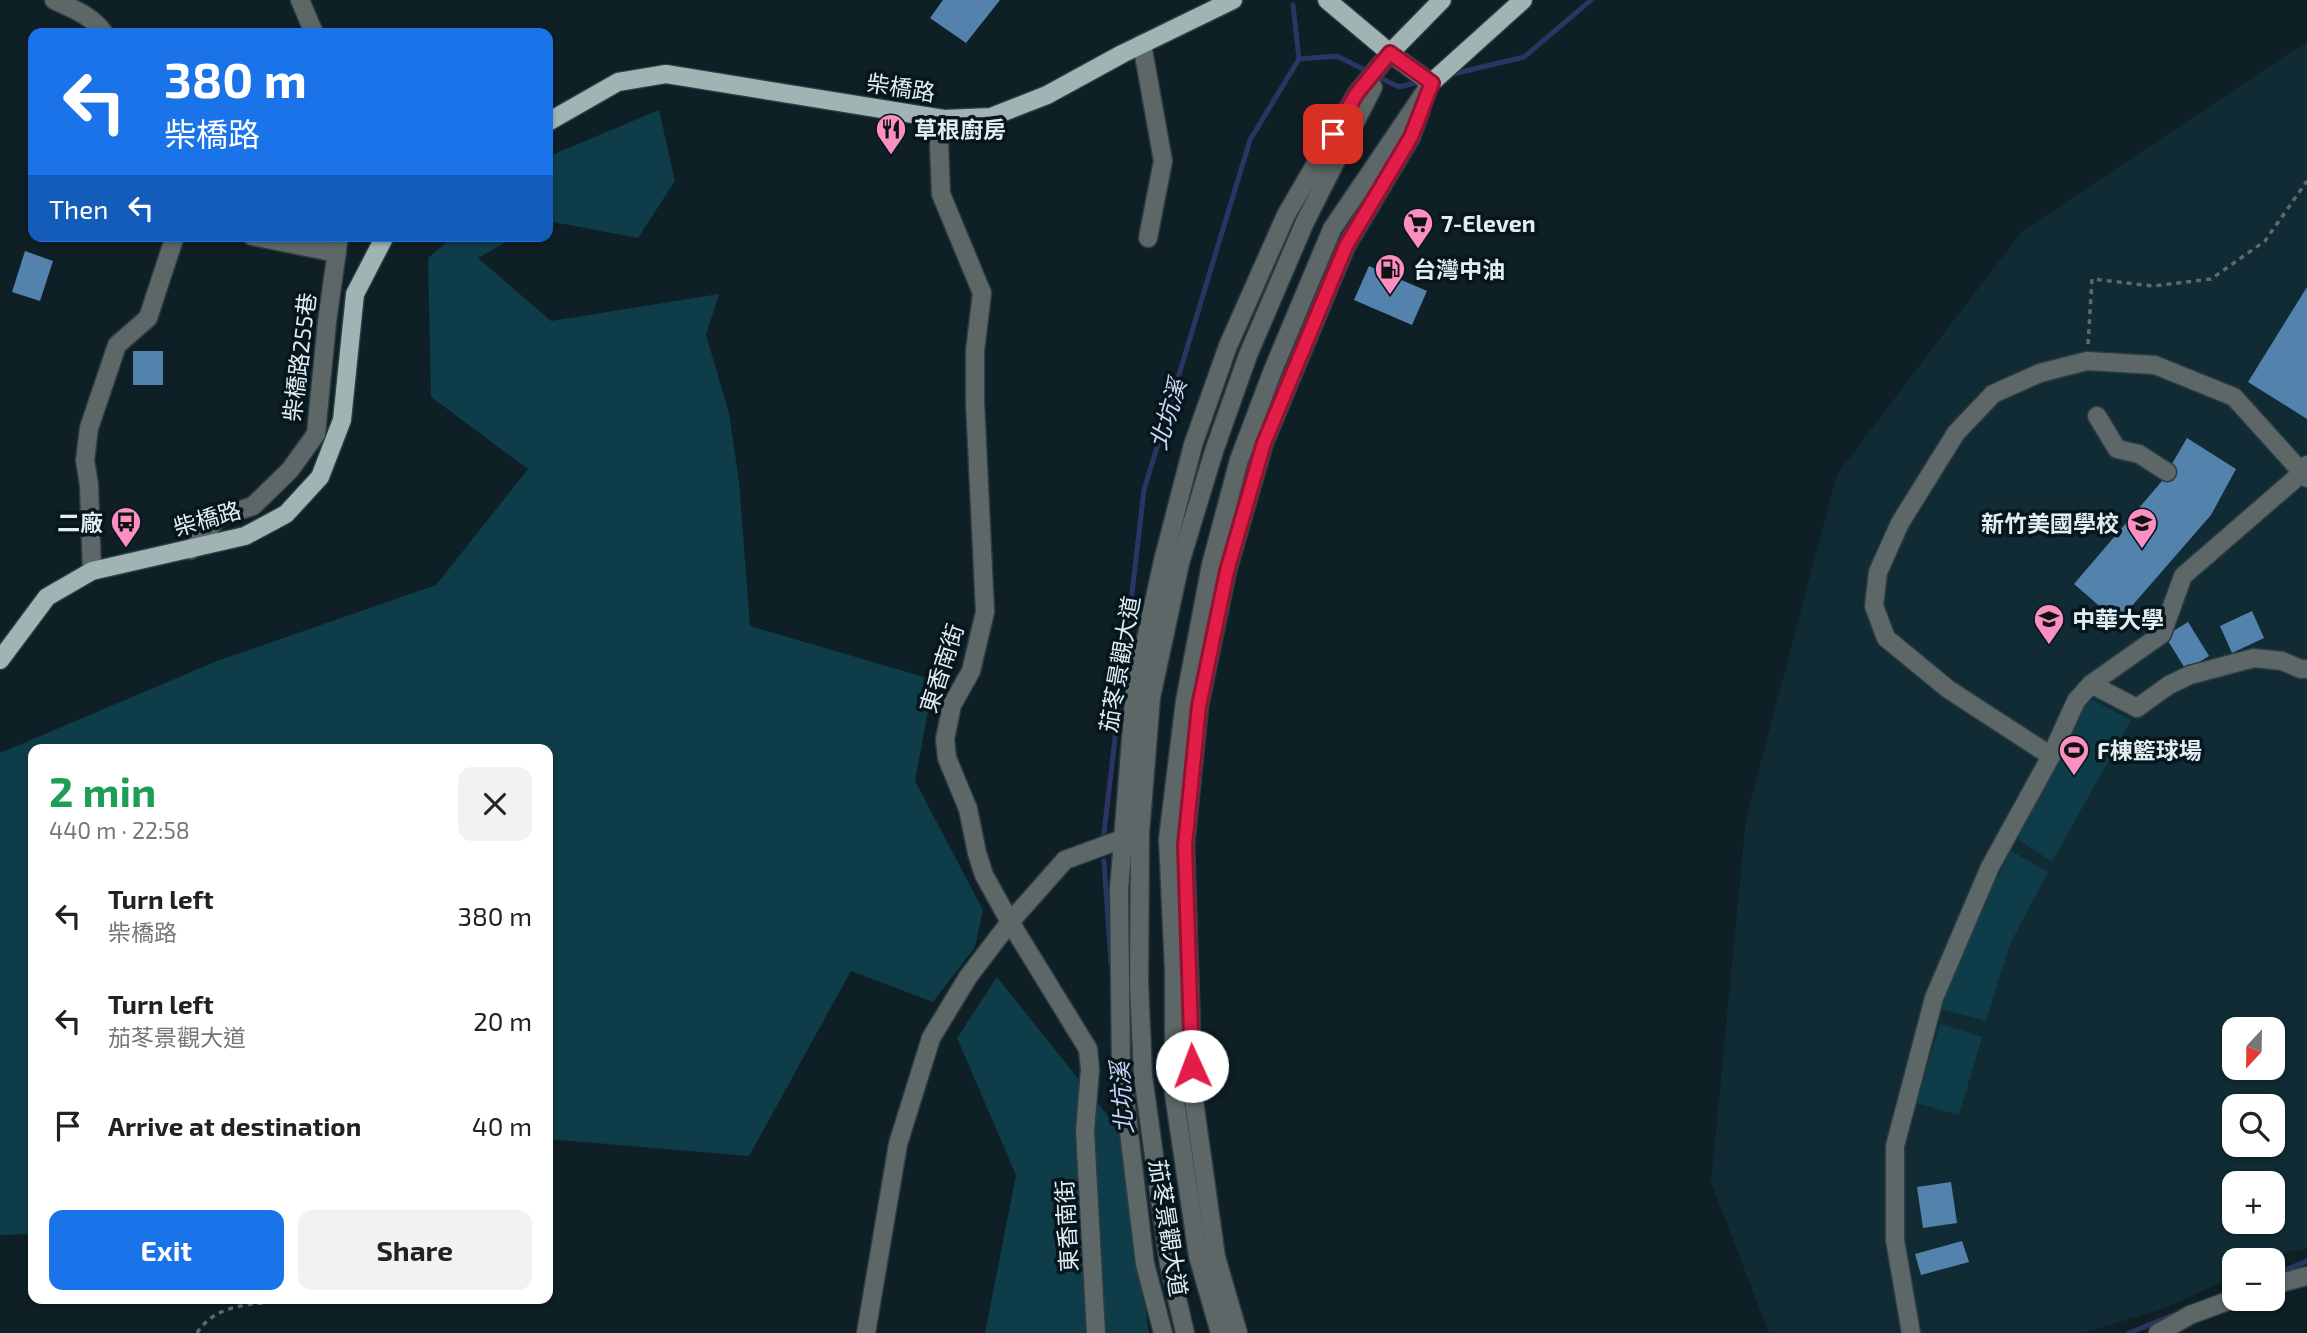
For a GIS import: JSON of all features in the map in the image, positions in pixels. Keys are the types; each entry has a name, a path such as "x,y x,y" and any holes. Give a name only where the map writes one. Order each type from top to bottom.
{"main road":[{"name":"柴橋路","path":"553,119 618,82 666,74 944,119 991,117 1047,95 1142,44 1233,0"},
{"path":"1327,0 1390,53 1432,83"},
{"name":"茄苳景觀大道","path":"1390,53 1442,0"},
{"name":"茄苳景觀大道","path":"1432,83 1523,0"},
{"name":"柴橋路","path":"0,660 47,597 92,571 246,536 286,514 320,477 342,420 355,294 382,242"}],"street":[{"path":"54,0 79,10 100,28"},
{"path":"300,0 312,28"},
{"path":"1142,44 1163,161 1148,238"},
{"name":"茄苳景觀大道","path":"1163,1333 1145,1264 1121,1067 1119,890 1131,836 1151,698 1187,538 1248,355 1305,222 1390,53"},
{"name":"茄苳景觀大道","path":"1185,1333 1169,1264 1143,1076 1131,836 1135,689 1163,561 1193,445 1228,346 1286,215 1357,93 1390,53"},
{"name":"茄苳景觀大道","path":"1238,1333 1216,1257 1193,1094 1176,842 1199,706 1227,571 1264,443 1346,246 1411,137 1432,83"},
{"name":"茄苳景觀大道","path":"1220,1333 1198,1256 1174,1094 1176,842 1185,701 1211,565 1238,460 1273,370 1332,229 1432,83"},
{"name":"東香南街","path":"938,118 941,194 982,293 975,351 975,402 985,612 971,671 952,705 945,739 947,758 968,809 984,875 1088,1049 1090,1070 1085,1131 1096,1333"},
{"path":"92,571 89,485 85,460 89,428 117,345 148,318 173,242"},
{"path":"309,242 338,245"},
{"name":"柴橋路255巷","path":"191,550 219,517 253,506 290,470 316,434 338,245"},
{"path":"1273,370 1346,246"},
{"path":"1911,1333 1895,1240 1895,1146 1934,998 1990,867 2051,755 2076,701 2091,684 2162,634 2183,576 2306,472 2234,397 2155,365 2087,361 2040,373 1993,394 1956,433 1900,523 1878,572 1874,606 1886,638 1948,689 2051,755"},
{"path":"2097,416 2117,449 2139,454 2167,472"},
{"path":"1148,631 1187,538"},
{"path":"2091,684 2137,708 2169,685 2190,675 2254,658 2282,661 2307,669"},
{"path":"866,1333 898,1144 931,1038 968,977 1010,922 1066,860 1131,836"},
{"path":"1184,1160 1193,1094"},
{"path":"2285,1282 2307,1276"},
{"path":"2158,1333 2190,1315 2222,1303"}],"path":[{"path":"2087,361 2092,279 2153,286 2211,279 2266,241 2307,181"},
{"path":"197,1333 205,1320 235,1306 251,1304"}],"shaded area":[{"name":"中華大學","path":"2307,41 2307,1249 2285,1253 2285,1248 2222,1248 2222,1282 2168,1307 2084,1333 1769,1333 1711,1182 1746,818 1837,474 2021,232"},
{"path":"659,110 675,181 638,238 553,222 554,154"},
{"path":"447,242 506,242 478,258 551,321 719,294 706,335 729,413 739,481 750,626 934,680 915,781 983,910 975,947 933,1002 851,971 749,1156 553,1139 553,744 28,744 28,1234 0,1235 0,753 217,661 436,585 528,469 431,397 428,258"},
{"name":"F棟籃球場","path":"2087,697 2131,720 2052,862 2014,836"},
{"path":"2011,851 2048,872 2010,944 1986,1021 1941,1009 1971,929"},
{"path":"997,977 1120,1131 1149,1333 985,1333 1016,1175 957,1038"},
{"path":"1940,1024 1982,1037 1959,1115 1916,1103"}],"building":[{"path":"943,0 1000,0 966,43 930,18"},
{"path":"25,251 53,261 40,301 12,292"},
{"name":"台灣中油","path":"1369,266 1427,291 1412,325 1354,300"},
{"path":"2307,287 2307,419 2248,382"},
{"path":"133,351 163,351 163,385 133,385"},
{"name":"新竹美國學校","path":"2187,438 2236,469 2211,515 2124,615 2118,610 2112,617 2074,584 2162,481"},
{"path":"2252,611 2264,638 2232,653 2220,626"},
{"path":"2188,622 2209,656 2186,670 2165,636"},
{"path":"1951,1182 1957,1223 1923,1228 1917,1187"},
{"path":"1962,1241 1969,1262 1921,1275 1915,1254"}],"waterway":[{"path":"1449,75 1524,57 1591,0"},
{"name":"北坑溪","path":"1103,841 1144,490 1250,140 1299,59 1293,5"},
{"path":"1299,59 1337,56 1399,87 1423,81"},
{"name":"北坑溪","path":"1104,861 1111,963"},
{"name":"北坑溪","path":"1127,1189 1131,1218"},
{"path":"2285,1270 2307,1261"},
{"path":"2129,1333 2173,1315"}],"place":[{"name":"草根廚房","path":"891,156"},
{"name":"7-Eleven","path":"1418,250"},
{"name":"台灣中油","path":"1390,296"},
{"name":"二廠","path":"126,549"},
{"name":"新竹美國學校","path":"2142,550"},
{"name":"中華大學","path":"2049,646"},
{"name":"F棟籃球場","path":"2074,777"}],"route":[{"path":"1192,1066 1185,845 1199,706 1227,571 1264,443 1346,246 1411,137 1432,83 1390,53 1357,93 1333,134"}]}
